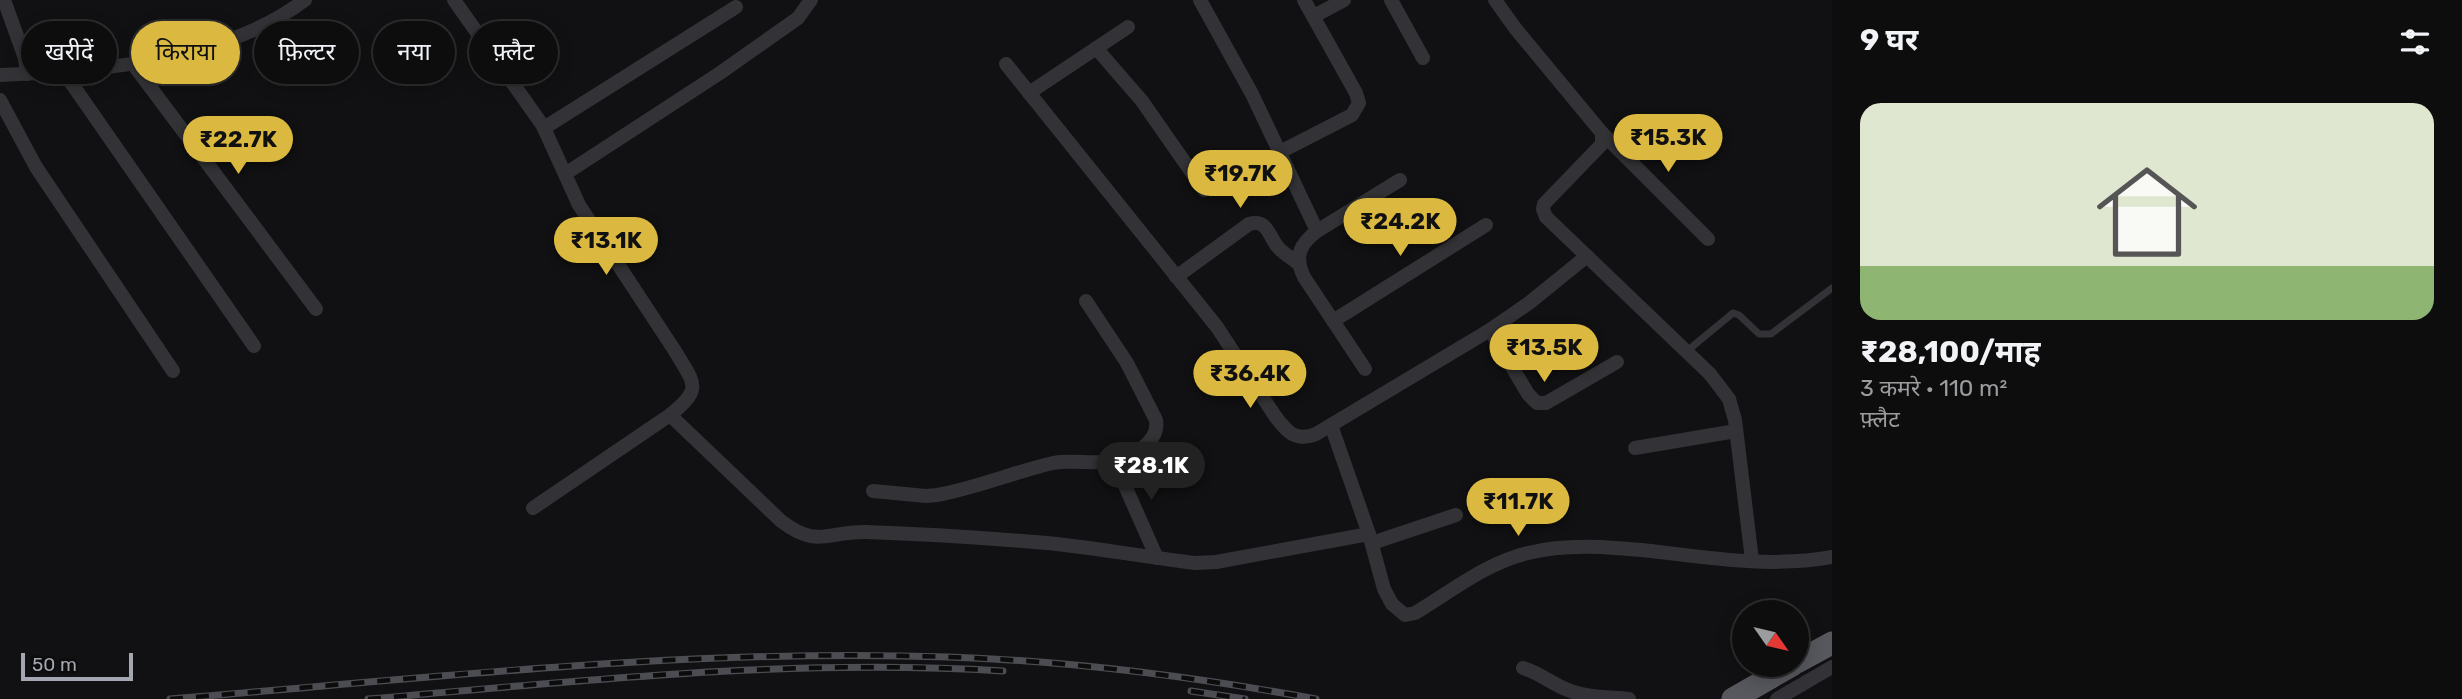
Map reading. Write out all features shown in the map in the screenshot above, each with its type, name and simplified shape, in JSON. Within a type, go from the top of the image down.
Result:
[{"type":"highway","points":[[1810,655],[1832,643]]},
{"type":"highway","points":[[1733,699],[1771,677]]},
{"type":"street","points":[[4,0],[21,47]]},
{"type":"street","points":[[240,34],[293,9],[305,0]]},
{"type":"street","points":[[454,0],[544,128],[579,205],[637,291],[692,382],[693,388],[690,398],[670,415],[533,508]]},
{"type":"street","points":[[565,174],[798,18],[811,0]]},
{"type":"street","points":[[1200,0],[1252,94],[1318,231]]},
{"type":"street","points":[[1280,152],[1352,115],[1358,107],[1356,93],[1304,0]]},
{"type":"street","points":[[1314,16],[1343,0]]},
{"type":"street","points":[[1391,0],[1423,58]]},
{"type":"street","points":[[1494,0],[1602,133],[1708,239]]},
{"type":"street","points":[[544,128],[736,7]]},
{"type":"street","points":[[1029,93],[1128,27]]},
{"type":"street","points":[[1096,48],[1142,101],[1204,190]]},
{"type":"street","points":[[1006,64],[1217,327],[1289,433],[1303,438],[1331,425],[1490,330],[1587,257]]},
{"type":"street","points":[[0,75],[21,74]]},
{"type":"street","points":[[72,84],[254,346]]},
{"type":"street","points":[[148,84],[316,309]]},
{"type":"street","points":[[0,100],[36,167],[173,371]]},
{"type":"street","points":[[1602,133],[1602,145],[1547,200],[1543,209],[1546,217],[1687,351],[1723,390],[1733,410],[1752,560]]},
{"type":"street","points":[[1365,369],[1304,277],[1298,254],[1301,246],[1318,231],[1400,180]]},
{"type":"street","points":[[1176,277],[1258,222],[1265,226],[1277,246],[1299,264]]},
{"type":"street","points":[[1333,321],[1486,225]]},
{"type":"street","points":[[873,491],[937,495],[1053,463],[1114,461],[1145,446],[1155,435],[1157,428],[1146,398],[1127,363],[1086,301]]},
{"type":"street","points":[[1490,330],[1528,394],[1537,403],[1546,403],[1617,362]]},
{"type":"street","points":[[670,415],[781,521],[795,531],[816,538],[862,532],[946,536],[1049,544],[1195,563],[1370,539],[1456,515]]},
{"type":"street","points":[[1331,425],[1387,596],[1397,610],[1408,615],[1499,564],[1544,550],[1615,547],[1796,562],[1832,557]]},
{"type":"street","points":[[1635,448],[1736,431]]},
{"type":"street","points":[[1114,461],[1157,558]]},
{"type":"street","points":[[1777,699],[1832,667]]},
{"type":"street","points":[[1523,668],[1541,674],[1568,690],[1629,699]]},
{"type":"lane","points":[[1687,351],[1733,313],[1739,315],[1759,334],[1771,334],[1832,288]]},
{"type":"railway","points":[[170,699],[559,667],[852,655],[995,659],[1087,666],[1179,677],[1316,699]]},
{"type":"railway","points":[[368,699],[765,669],[844,667],[1003,671]]},
{"type":"railway","points":[[1191,691],[1245,699]]}]
